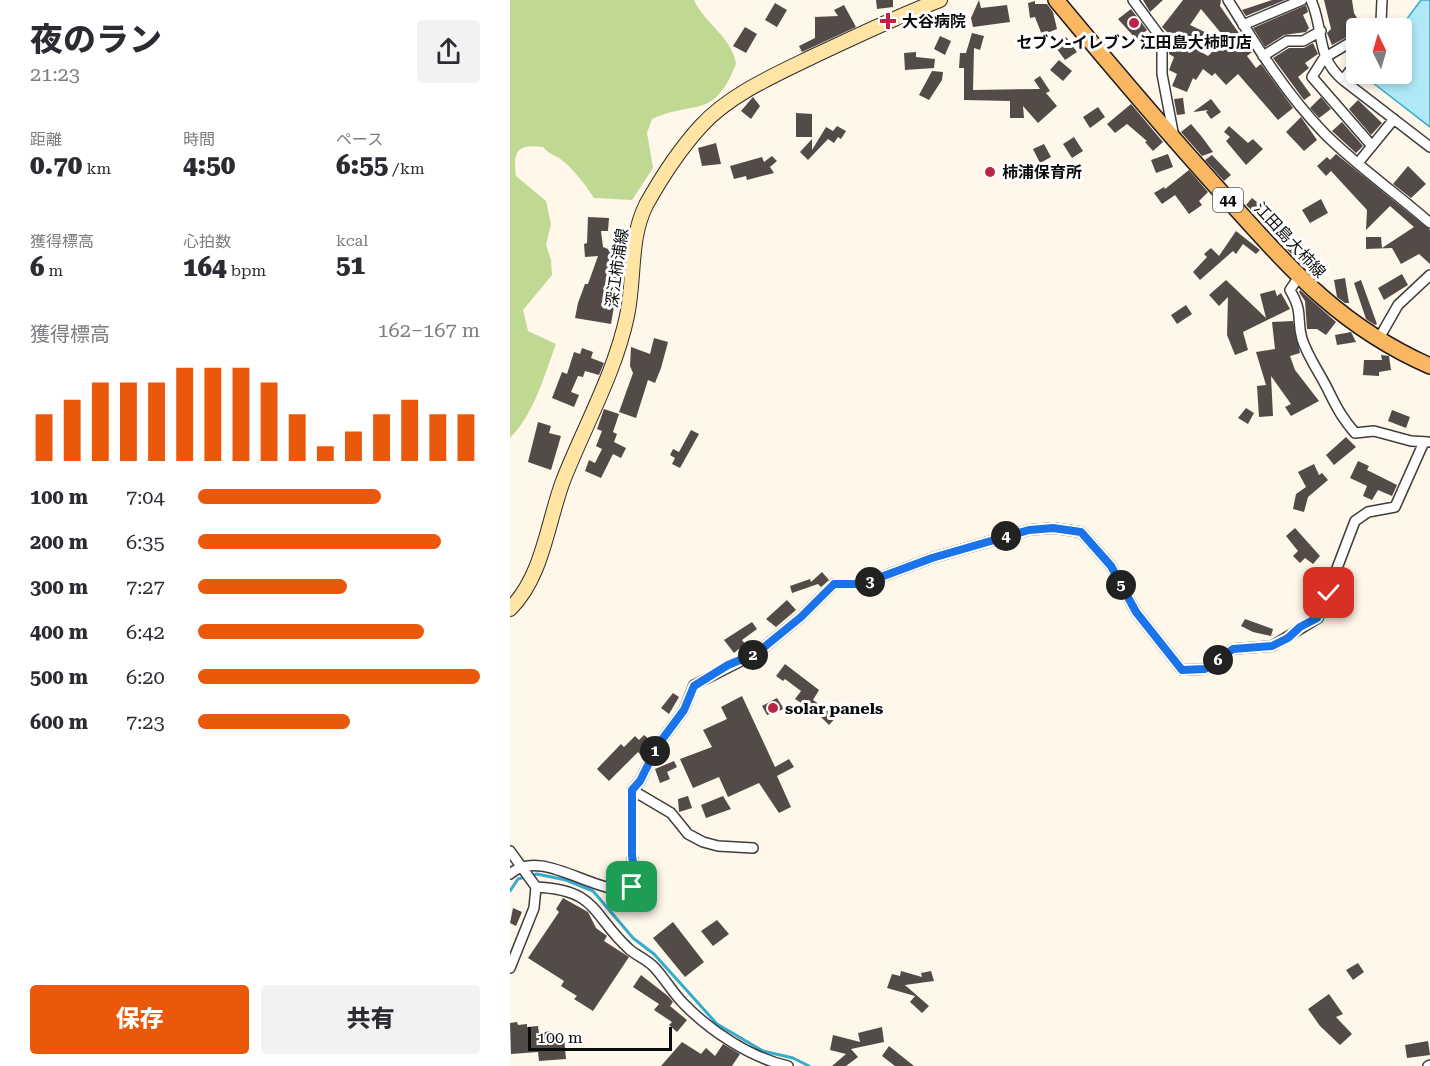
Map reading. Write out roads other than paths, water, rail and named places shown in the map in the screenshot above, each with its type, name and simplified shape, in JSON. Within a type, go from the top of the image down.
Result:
[{"type":"main road","name":"深江柿浦線","points":[[510,609],[532,580],[563,481],[613,360],[627,316],[637,231],[645,206],[667,171],[701,125],[734,99],[864,32],[940,0]]},
{"type":"main road","name":"江田島大柿線","points":[[1056,0],[1175,142],[1298,278],[1334,310],[1378,340],[1430,366]]},
{"type":"street","points":[[1133,0],[1162,39],[1162,74],[1175,142]]},
{"type":"street","points":[[1227,0],[1292,96],[1324,133],[1430,223]]},
{"type":"street","points":[[1243,25],[1302,0]]},
{"type":"street","points":[[1311,0],[1321,31],[1324,58],[1332,71],[1430,147]]},
{"type":"street","points":[[1381,18],[1382,0]]},
{"type":"street","points":[[1263,56],[1287,41],[1302,41],[1321,31]]},
{"type":"street","points":[[1346,45],[1324,58],[1312,76],[1372,146]]},
{"type":"street","points":[[1343,80],[1346,76]]},
{"type":"street","points":[[1358,164],[1394,119]]},
{"type":"street","points":[[1378,340],[1398,305],[1430,275]]},
{"type":"street","points":[[510,874],[519,867],[558,869],[598,885],[623,891],[632,887],[635,877],[632,855],[632,790],[640,781],[658,745],[684,710],[694,686],[728,665],[757,653],[801,617],[834,584],[862,584],[932,558],[1029,530],[1053,528],[1081,532],[1111,566],[1136,612],[1182,670],[1205,669],[1233,649],[1272,646],[1317,618],[1355,520],[1368,512],[1395,507],[1427,442],[1374,431],[1355,433],[1336,410],[1330,393],[1308,358],[1301,335],[1301,314],[1290,290],[1298,278]]},
{"type":"street","points":[[632,790],[671,813],[688,834],[704,842],[718,846],[753,848]]},
{"type":"street","points":[[510,851],[519,867],[536,887],[534,908],[510,968]]},
{"type":"street","points":[[536,887],[558,888],[585,899],[601,914],[630,950],[654,966],[696,1016],[756,1056],[788,1066]]},
{"type":"water","points":[[1421,0],[1430,0],[1430,127],[1374,84],[1412,84],[1412,18],[1408,18]]},
{"type":"waterway","points":[[510,891],[518,879],[537,874],[566,880],[593,891],[633,938],[654,954],[717,1024],[763,1051],[793,1058],[809,1066]]},
{"type":"place","name":"大谷病院","points":[[888,21]]},
{"type":"place","name":"セブン-イレブン 江田島大柿町店","points":[[1134,23]]},
{"type":"place","name":"柿浦保育所","points":[[990,172]]},
{"type":"place","name":"solar panels","points":[[773,708]]}]
